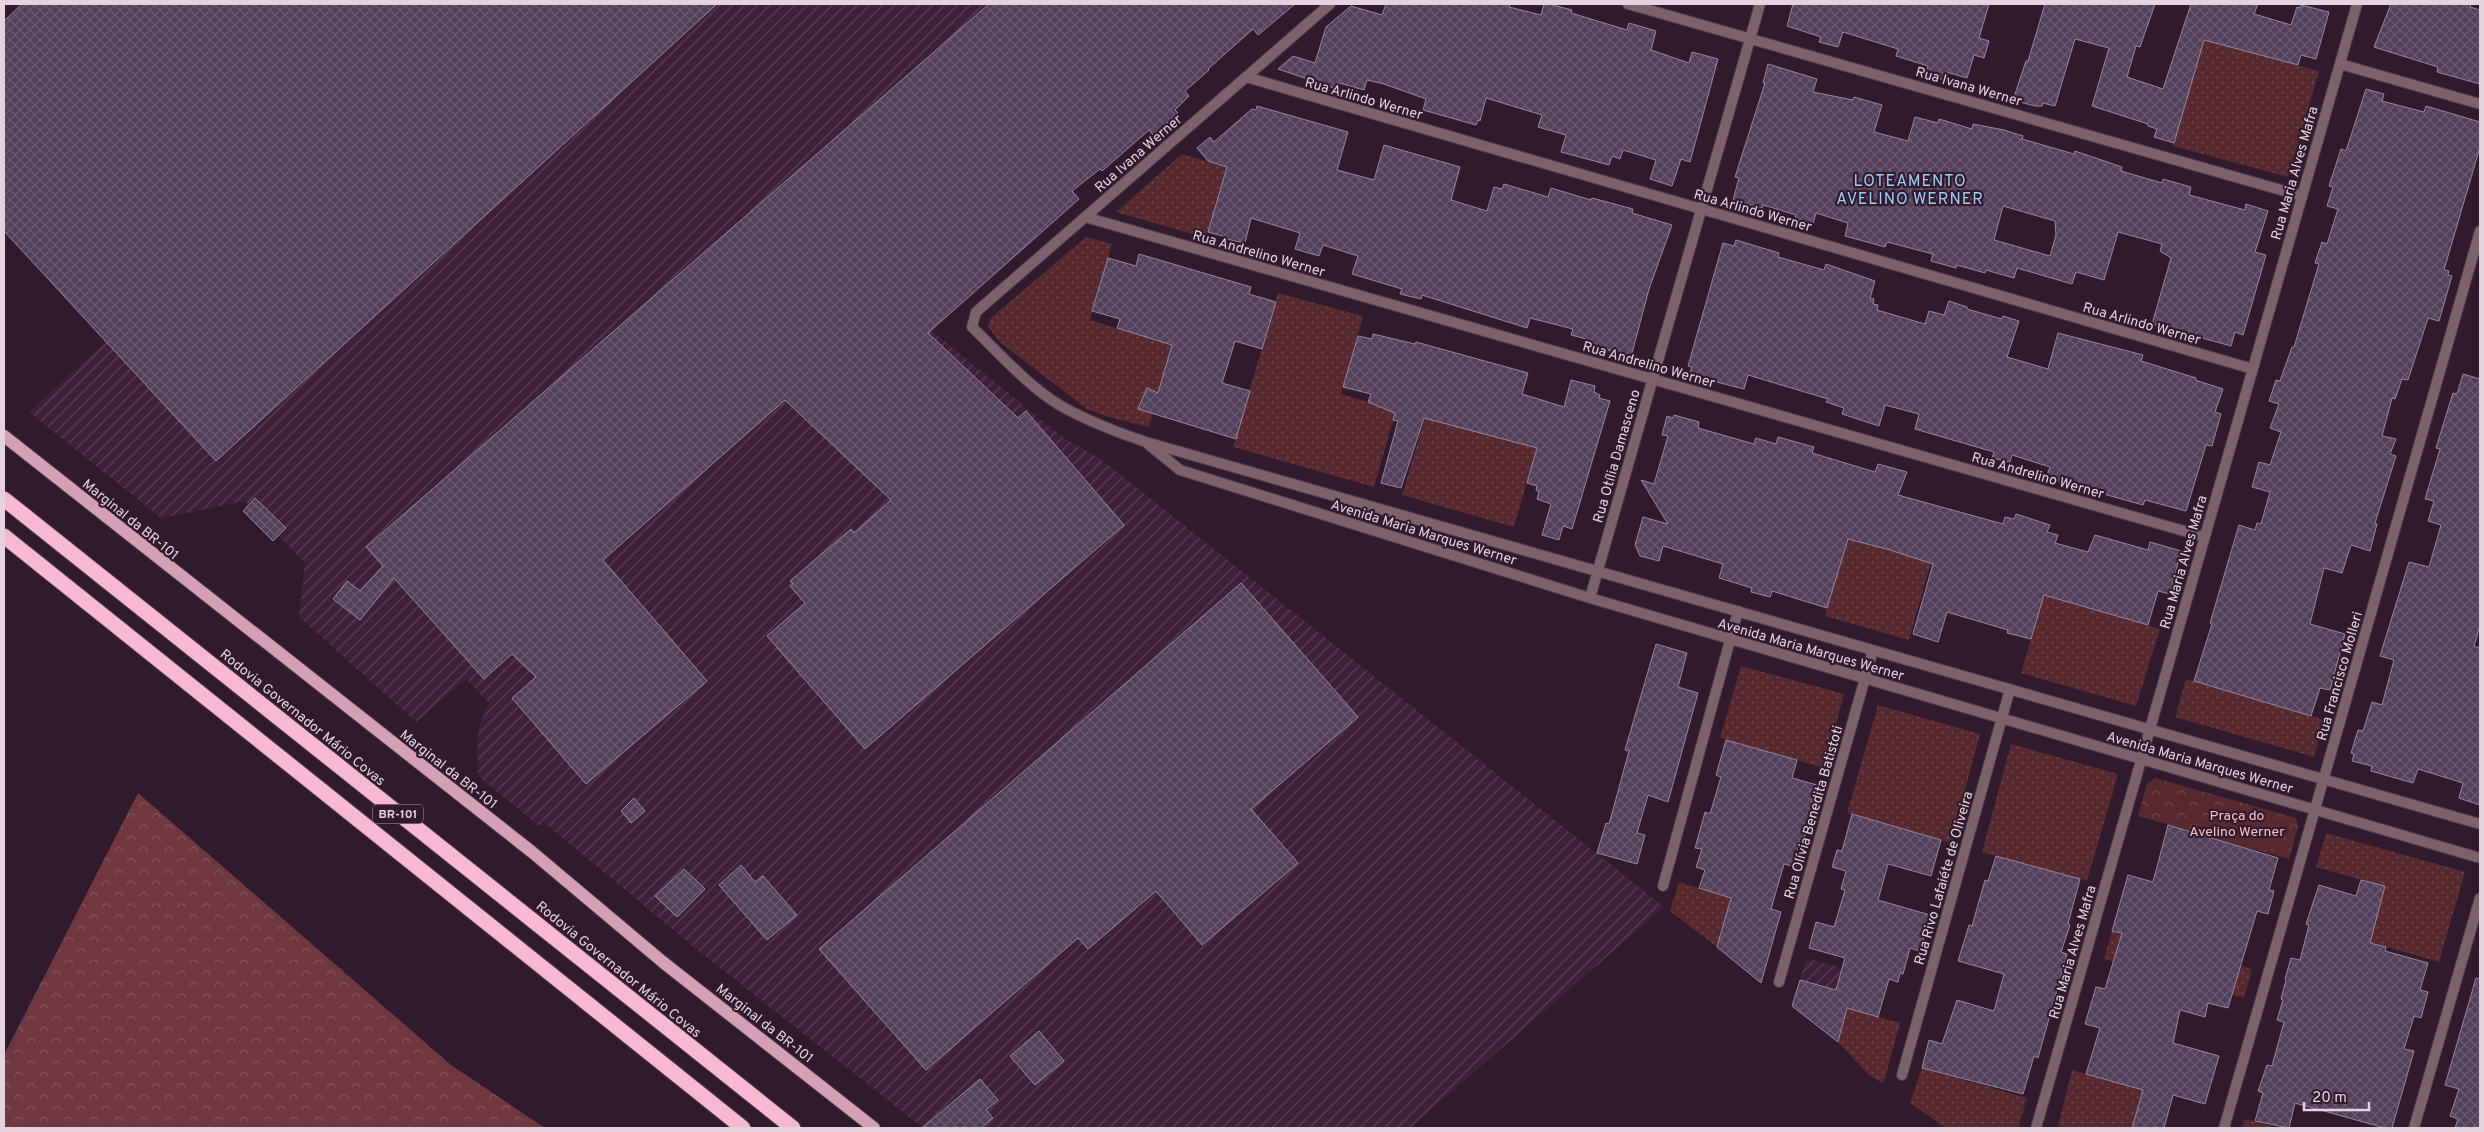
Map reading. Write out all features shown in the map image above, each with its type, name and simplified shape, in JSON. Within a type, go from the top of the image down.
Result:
[{"type":"highway","name":"Rodovia Governador Mário Covas","points":[[4,499],[793,1128]]},
{"type":"highway","name":"BR-101","points":[[4,536],[743,1128]]},
{"type":"main road","name":"Marginal da BR-101","points":[[4,436],[532,852],[664,963],[874,1128]]},
{"type":"street","name":"Rua Ivana Werner","points":[[972,327],[976,312],[1330,4]]},
{"type":"street","name":"Rua Ivana Werner","points":[[1628,4],[2302,196]]},
{"type":"street","name":"Rua Otília Damasceno","points":[[1590,598],[1760,4]]},
{"type":"street","name":"Rua Maria Alves Mafra","points":[[2036,1128],[2357,4]]},
{"type":"street","points":[[2340,64],[2480,104]]},
{"type":"street","name":"Rua Arlindo Werner","points":[[1246,77],[2253,370]]},
{"type":"street","name":"Rua Andrelino Werner","points":[[1085,217],[2205,537]]},
{"type":"street","name":"Rua Francisco Molleri","points":[[2224,1128],[2480,231]]},
{"type":"street","name":"Avenida Maria Marques Werner","points":[[972,327],[1018,372],[1059,405],[1098,425],[1146,442],[2480,824]]},
{"type":"street","name":"Avenida Maria Marques Werner","points":[[1146,442],[1180,470],[1590,598],[2480,858]]},
{"type":"street","points":[[1663,886],[1738,611]]},
{"type":"street","name":"Rua Olívia Benedita Batistoti","points":[[1780,982],[1873,650]]},
{"type":"street","name":"Rua Rivo Lafaiéte de Oliveira","points":[[1902,1075],[2010,689]]},
{"type":"street","points":[[2414,1128],[2480,898]]},
{"type":"shaded area","points":[[473,4],[1240,4],[897,303],[928,333],[932,331],[1061,436],[1102,460],[1664,907],[1410,1128],[923,1128],[700,952],[553,830],[544,823],[539,826],[478,776],[477,740],[479,727],[489,703],[466,679],[416,722],[299,617],[305,563],[245,501],[161,518],[29,412]]},
{"type":"shaded area","points":[[1806,958],[1857,972],[1838,1042],[1792,1006]]},
{"type":"green space","points":[[2204,39],[2319,71],[2288,177],[2173,146]]},
{"type":"green space","points":[[1182,154],[1227,167],[1206,238],[1116,212]]},
{"type":"green space","points":[[1086,237],[1112,244],[1090,320],[1172,345],[1149,427],[1105,416],[1087,409],[1001,343],[988,327],[990,319]]},
{"type":"green space","points":[[1278,293],[1363,316],[1341,394],[1396,410],[1374,487],[1233,447]]},
{"type":"green space","points":[[1425,418],[1537,448],[1514,527],[1402,495]]},
{"type":"green space","points":[[1848,539],[1931,562],[1909,640],[1825,616]]},
{"type":"green space","points":[[2044,595],[2160,629],[2136,706],[2021,673]]},
{"type":"green space","points":[[1741,666],[1844,694],[1824,768],[1720,738]]},
{"type":"green space","points":[[2186,679],[2325,720],[2314,757],[2175,717]]},
{"type":"green space","points":[[1878,705],[1980,734],[1951,843],[1847,813]]},
{"type":"green space","points":[[2011,744],[2118,774],[2087,881],[1982,852]]},
{"type":"green space","name":"Praça do Avelino Werner","points":[[2155,778],[2296,818],[2298,826],[2289,859],[2138,816],[2147,784]]},
{"type":"green space","points":[[138,793],[451,1065],[545,1128],[4,1128],[4,1055]]},
{"type":"green space","points":[[2216,808],[2275,824],[2280,832],[2278,845],[2271,849],[2254,849],[2207,836]]},
{"type":"green space","points":[[2326,833],[2465,872],[2439,962],[2369,942],[2384,886],[2316,867]]},
{"type":"green space","points":[[1679,882],[1731,898],[1717,947],[1670,911]]},
{"type":"green space","points":[[2112,931],[2252,969],[2244,998],[2104,959]]},
{"type":"green space","points":[[1847,1008],[1900,1023],[1882,1083],[1867,1073],[1838,1042]]},
{"type":"green space","points":[[1922,1068],[2027,1098],[2018,1128],[1946,1128],[1910,1103]]},
{"type":"green space","points":[[2072,1070],[2143,1090],[2132,1128],[2066,1128],[2058,1126]]},
{"type":"green space","points":[[2245,1119],[2278,1128],[2242,1128]]},
{"type":"building","points":[[22,4],[717,4],[216,461],[4,231],[4,21]]},
{"type":"building","points":[[989,4],[1295,4],[1258,35],[1253,29],[1208,69],[1185,91],[1189,96],[1175,110],[1178,113],[1153,135],[1149,130],[1102,171],[1100,169],[1072,191],[1079,199],[928,333],[1018,418],[1026,411],[1124,525],[865,749],[767,636],[805,603],[790,586],[793,584],[790,581],[851,529],[854,533],[891,500],[785,400],[603,560],[707,681],[586,784],[512,698],[536,677],[512,654],[484,679],[394,578],[360,620],[333,599],[347,581],[360,591],[383,566],[366,547]]},
{"type":"building","points":[[1386,4],[1510,4],[1509,7],[1541,15],[1544,4],[1549,4],[1572,10],[1571,13],[1627,30],[1629,23],[1656,31],[1651,50],[1689,63],[1692,52],[1718,59],[1690,162],[1681,159],[1672,186],[1650,179],[1656,160],[1623,150],[1620,159],[1612,156],[1609,165],[1561,152],[1566,135],[1538,127],[1542,115],[1486,98],[1480,121],[1478,120],[1476,125],[1423,110],[1426,99],[1384,84],[1367,80],[1364,90],[1339,83],[1337,89],[1278,69],[1293,56],[1315,63],[1326,27],[1351,6],[1382,15]]},
{"type":"building","points":[[1793,4],[1989,4],[1979,38],[1989,41],[1984,58],[1974,55],[1967,78],[1946,72],[1944,80],[1926,75],[1928,66],[1896,56],[1898,49],[1843,32],[1838,47],[1819,42],[1821,37],[1787,26]]},
{"type":"building","points":[[2045,4],[2155,4],[2140,47],[2136,46],[2127,77],[2163,89],[2191,4],[2258,4],[2254,14],[2291,25],[2297,7],[2300,8],[2301,5],[2329,12],[2316,59],[2301,55],[2298,65],[2204,40],[2174,143],[2154,137],[2157,129],[2148,126],[2148,124],[2092,106],[2109,48],[2075,39],[2055,106],[2043,103],[2042,106],[2035,106],[2013,100],[2026,61],[2028,61]]},
{"type":"building","points":[[2391,4],[2471,4],[2470,7],[2480,10],[2480,84],[2437,72],[2438,67],[2374,47]]},
{"type":"building","points":[[1768,64],[1817,79],[1813,92],[1853,100],[1854,97],[1882,105],[1874,132],[1908,141],[1915,117],[1938,123],[1939,119],[1972,129],[1973,124],[2004,130],[2023,136],[2022,139],[2074,154],[2075,151],[2122,167],[2121,171],[2162,183],[2163,179],[2191,187],[2189,195],[2245,210],[2246,204],[2268,211],[2255,252],[2266,255],[2243,335],[2235,332],[2231,346],[2152,324],[2171,258],[2160,251],[2162,244],[2118,232],[2104,280],[2076,272],[2072,284],[2017,268],[2014,278],[1986,270],[1985,273],[1957,265],[1956,268],[1931,261],[1933,254],[1887,242],[1885,247],[1845,236],[1848,223],[1816,213],[1812,227],[1794,221],[1796,215],[1763,205],[1762,208],[1733,200],[1739,178],[1735,177],[1765,83],[1763,83]],"holes":[[[2003,206],[2055,221],[2056,235],[2050,256],[1994,240]]]},
{"type":"building","points":[[2366,89],[2384,94],[2382,101],[2424,112],[2426,106],[2480,122],[2480,147],[2444,270],[2449,271],[2448,275],[2452,276],[2439,321],[2428,318],[2408,380],[2402,379],[2395,399],[2392,398],[2382,436],[2396,439],[2390,454],[2396,456],[2375,523],[2377,524],[2370,551],[2351,545],[2342,573],[2324,568],[2310,624],[2345,634],[2330,690],[2320,688],[2311,716],[2194,681],[2239,525],[2255,530],[2257,523],[2261,524],[2270,492],[2252,487],[2259,462],[2270,465],[2281,432],[2270,428],[2279,404],[2269,401],[2276,380],[2280,381],[2292,347],[2294,347],[2319,264],[2315,263],[2322,242],[2327,244],[2338,209],[2327,206],[2333,187],[2329,186],[2341,149],[2346,151]]},
{"type":"building","points":[[1257,106],[1348,132],[1337,170],[1374,180],[1384,145],[1460,167],[1451,200],[1487,211],[1494,187],[1502,189],[1504,184],[1548,197],[1551,188],[1591,200],[1592,198],[1633,209],[1632,213],[1672,225],[1649,289],[1631,357],[1584,343],[1586,339],[1571,335],[1573,329],[1530,318],[1527,328],[1422,295],[1421,299],[1400,294],[1402,289],[1352,274],[1358,256],[1323,245],[1319,256],[1295,249],[1300,233],[1251,218],[1245,243],[1225,239],[1226,237],[1208,232],[1227,167],[1208,161],[1197,148],[1210,137],[1214,142],[1252,109],[1256,110]]},
{"type":"building","points":[[1736,240],[1779,253],[1778,257],[1824,270],[1826,264],[1875,281],[1870,298],[1874,299],[1873,304],[1878,305],[1877,310],[1925,324],[1929,311],[1944,315],[1949,301],[1967,307],[1967,309],[2002,319],[2003,316],[2019,321],[2007,357],[2048,369],[2058,333],[2143,355],[2141,361],[2196,378],[2195,380],[2223,389],[2215,412],[2221,414],[2212,446],[2206,445],[2186,511],[2145,500],[2143,505],[2046,478],[2050,467],[2012,455],[2010,462],[1992,458],[1994,452],[1915,429],[1919,414],[1885,405],[1879,426],[1842,414],[1844,408],[1826,402],[1828,399],[1748,375],[1744,389],[1689,375],[1692,367],[1688,366],[1723,243],[1734,246]]},
{"type":"building","points":[[1139,254],[1251,287],[1249,294],[1276,302],[1262,349],[1235,341],[1222,383],[1250,391],[1236,439],[1138,409],[1147,388],[1158,393],[1172,345],[1117,328],[1120,319],[1092,311],[1108,258],[1136,266]]},
{"type":"building","points":[[1373,334],[1415,344],[1416,342],[1528,373],[1522,394],[1564,407],[1571,380],[1595,386],[1594,392],[1600,395],[1599,398],[1610,401],[1572,529],[1563,526],[1559,540],[1542,535],[1551,504],[1537,499],[1539,492],[1536,490],[1537,486],[1527,483],[1537,448],[1424,418],[1401,488],[1381,483],[1398,421],[1393,420],[1395,413],[1368,402],[1371,394],[1343,387],[1358,336],[1372,339]]},
{"type":"building","points":[[2463,374],[2480,379],[2480,625],[2474,646],[2480,648],[2480,805],[2459,798],[2463,783],[2418,769],[2413,783],[2371,771],[2372,766],[2352,761],[2354,754],[2351,753],[2358,730],[2363,731],[2372,702],[2382,705],[2394,660],[2380,656],[2409,562],[2429,567],[2441,525],[2428,521],[2434,501],[2425,499],[2440,449],[2436,448],[2453,393],[2457,394]]},
{"type":"building","points":[[1674,415],[1699,422],[1698,428],[1754,444],[1756,438],[1776,444],[1778,437],[1814,447],[1812,453],[1875,472],[1878,464],[1907,472],[1898,495],[2003,524],[2005,517],[2014,519],[2016,514],[2050,525],[2047,532],[2058,535],[2055,543],[2088,552],[2095,535],[2148,550],[2150,542],[2181,551],[2170,594],[2158,591],[2148,625],[2044,595],[2031,639],[2007,633],[2008,630],[1947,612],[1938,642],[1913,634],[1933,564],[1890,550],[1848,539],[1827,608],[1772,591],[1770,597],[1751,592],[1752,588],[1719,578],[1723,564],[1663,546],[1659,561],[1640,556],[1635,545],[1643,517],[1668,524],[1641,480],[1654,484],[1668,436],[1662,435],[1667,416],[1673,418]]},
{"type":"building","points":[[255,498],[286,528],[273,541],[243,511]]},
{"type":"building","points":[[1241,583],[1358,717],[1251,809],[1298,863],[1202,945],[1156,891],[1088,949],[1078,938],[926,1070],[819,949]]},
{"type":"building","points":[[1656,644],[1687,653],[1678,687],[1698,693],[1668,802],[1648,795],[1637,833],[1645,835],[1637,864],[1597,853],[1606,823],[1609,824],[1629,751],[1625,750]]},
{"type":"building","points":[[1726,740],[1797,760],[1792,778],[1817,785],[1812,803],[1814,804],[1796,867],[1784,864],[1771,909],[1781,912],[1761,983],[1717,947],[1731,898],[1699,888],[1705,870],[1696,867],[1702,849],[1695,848],[1705,812],[1710,814],[1721,777],[1716,775]]},
{"type":"building","points":[[634,798],[645,811],[631,823],[621,811]]},
{"type":"building","points":[[1852,814],[1941,840],[1931,876],[1888,864],[1878,900],[1930,915],[1920,951],[1910,948],[1903,974],[1900,973],[1898,982],[1889,979],[1878,1017],[1847,1008],[1838,1042],[1792,1006],[1800,980],[1836,990],[1845,958],[1809,948],[1816,922],[1834,927],[1845,890],[1841,889],[1846,871],[1832,867],[1837,850],[1842,851]]},
{"type":"building","points":[[2168,825],[2278,858],[2269,890],[2274,891],[2268,914],[2257,911],[2228,1008],[2208,1003],[2205,1017],[2180,1010],[2173,1043],[2219,1056],[2205,1104],[2173,1095],[2164,1128],[2132,1128],[2143,1090],[2086,1074],[2100,1028],[2085,1024],[2096,987],[2105,989],[2122,933],[2112,931],[2128,875],[2153,882]]},
{"type":"building","points":[[1996,856],[2080,879],[2068,924],[2070,925],[2061,952],[2067,954],[2038,1058],[2034,1056],[2023,1094],[1922,1068],[1929,1040],[1942,1044],[1957,1000],[1994,1011],[2004,974],[1958,961],[1969,925],[1972,926],[1985,880],[1988,881]]},
{"type":"building","points":[[741,865],[755,882],[763,876],[797,915],[767,940],[719,885]]},
{"type":"building","points":[[684,869],[705,889],[677,917],[655,896]]},
{"type":"building","points":[[2361,880],[2385,886],[2370,943],[2386,947],[2385,951],[2428,963],[2420,990],[2428,992],[2421,1018],[2414,1016],[2404,1049],[2414,1051],[2392,1128],[2385,1128],[2295,1103],[2289,1128],[2255,1121],[2263,1093],[2258,1091],[2267,1065],[2272,1066],[2284,1022],[2277,1020],[2283,1000],[2281,999],[2285,979],[2291,958],[2300,960],[2309,925],[2306,924],[2319,885],[2356,896]]},
{"type":"building","points":[[2476,978],[2480,979],[2480,1128],[2455,1128],[2458,1119],[2450,1116],[2459,1089],[2445,1085]]},
{"type":"building","points":[[1039,1031],[1064,1061],[1035,1085],[1010,1056]]},
{"type":"building","points":[[980,1079],[998,1100],[986,1110],[993,1118],[981,1128],[922,1128]]},
{"type":"district","name":"LOTEAMENTO AVELINO WERNER","points":[[1910,189]]}]
